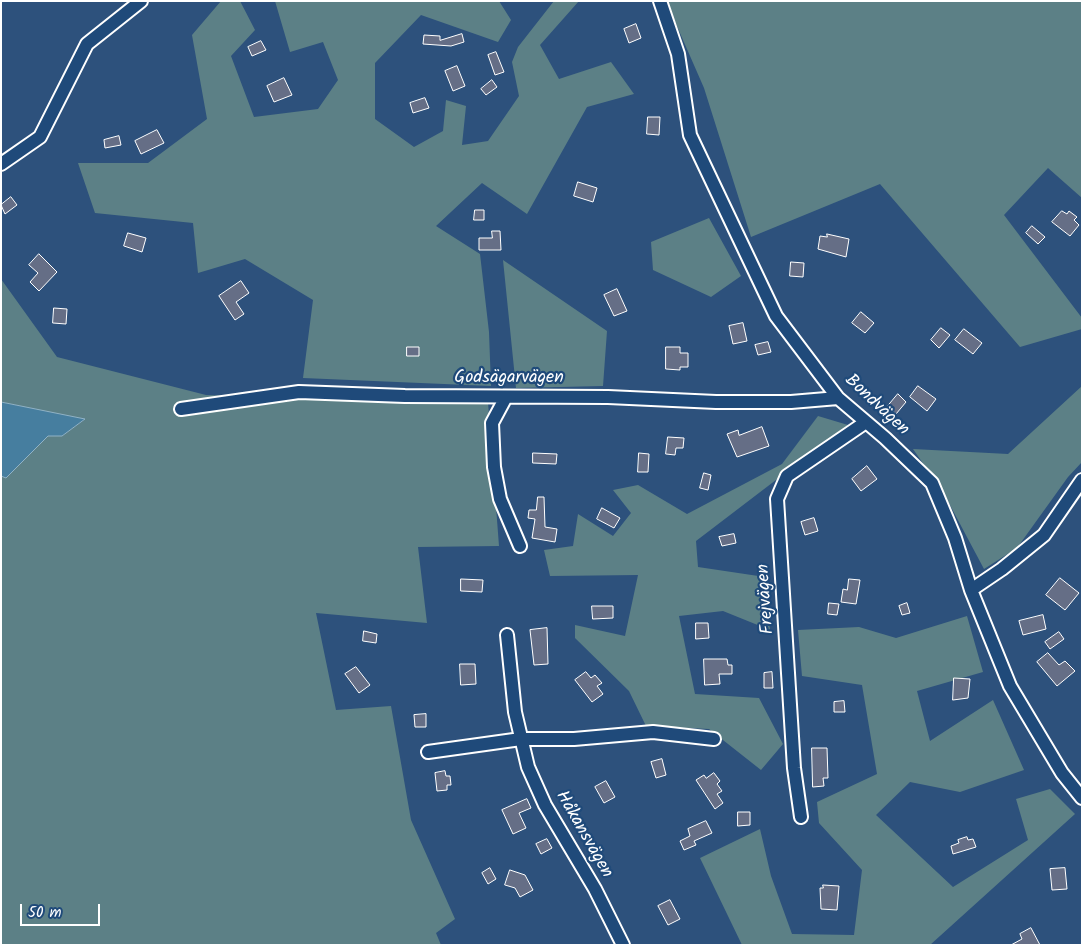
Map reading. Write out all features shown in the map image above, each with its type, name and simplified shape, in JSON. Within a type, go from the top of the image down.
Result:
[{"type":"street","points":[[1,164],[40,137],[87,44],[141,1]]},
{"type":"street","name":"Bondvägen","points":[[660,1],[678,54],[690,135],[776,316],[838,398],[932,483],[955,538],[971,590],[1010,686],[1062,774],[1082,798]]},
{"type":"street","name":"Godsägarvägen","points":[[181,409],[299,392],[608,397],[716,402],[838,398]]},
{"type":"street","points":[[506,396],[492,423],[494,467],[500,499],[520,546]]},
{"type":"street","name":"Frejvägen","points":[[801,817],[794,768],[777,499],[787,476],[866,422]]},
{"type":"street","points":[[971,590],[1002,569],[1044,535],[1082,480]]},
{"type":"street","name":"Håkansvägen","points":[[506,635],[515,712],[528,767],[545,806],[595,889],[623,945]]},
{"type":"street","points":[[428,752],[521,739],[574,739],[653,732],[714,739]]},
{"type":"green space","points":[[221,1],[240,1],[255,30],[231,56],[254,117],[318,109],[338,80],[323,42],[290,52],[275,1],[499,1],[511,20],[498,42],[421,15],[375,63],[375,119],[414,147],[443,131],[446,100],[466,106],[462,145],[488,141],[519,96],[512,62],[518,47],[554,1],[579,1],[540,45],[559,79],[611,62],[634,94],[587,107],[527,214],[482,183],[436,226],[480,254],[489,332],[491,386],[303,378],[313,300],[245,259],[198,273],[193,223],[95,213],[78,163],[148,163],[207,119],[192,35]]},
{"type":"green space","points":[[666,1],[1082,1],[1082,198],[1048,168],[1004,215],[1082,318],[1082,329],[1020,347],[880,184],[751,237],[704,88]]},
{"type":"green space","points":[[709,218],[741,276],[711,297],[653,270],[651,242]]},
{"type":"green space","points":[[503,260],[607,331],[603,386],[516,388]]},
{"type":"green space","points":[[1,279],[57,357],[206,395],[488,402],[499,546],[418,547],[427,623],[316,613],[336,710],[391,706],[411,820],[455,919],[436,933],[441,945],[1,945],[1,476],[7,477],[48,436],[62,436],[84,420],[1,402]]},
{"type":"green space","points":[[1082,386],[1082,462],[1068,477],[1017,548],[984,569],[943,492],[913,449],[1008,454]]},
{"type":"green space","points":[[818,416],[848,425],[696,541],[698,567],[765,577],[770,630],[723,611],[679,616],[695,694],[759,698],[783,744],[761,770],[709,729],[646,726],[629,691],[575,638],[575,625],[625,636],[638,575],[550,576],[544,550],[573,546],[578,514],[613,536],[631,513],[613,490],[638,485],[687,514],[782,464]]},
{"type":"green space","points":[[967,616],[983,672],[917,691],[930,741],[993,700],[1024,770],[960,792],[910,782],[876,815],[953,887],[1028,840],[1016,799],[1050,789],[1075,814],[930,945],[742,945],[700,858],[760,829],[771,876],[792,934],[854,935],[862,870],[819,823],[817,802],[877,774],[862,685],[802,676],[798,630],[859,627],[896,638]]},
{"type":"water","points":[[1,402],[85,419],[62,436],[48,436],[6,478],[1,476]]},
{"type":"building","points":[[636,24],[641,38],[629,43],[624,29]]},
{"type":"building","points":[[462,34],[464,42],[451,46],[423,44],[424,35],[440,36],[440,40]]},
{"type":"building","points":[[261,41],[266,50],[252,56],[248,47]]},
{"type":"building","points":[[496,52],[504,72],[495,75],[488,55]]},
{"type":"building","points":[[457,66],[465,86],[453,91],[445,71]]},
{"type":"building","points":[[284,78],[292,95],[274,102],[267,86]]},
{"type":"building","points":[[492,80],[497,87],[486,95],[481,89]]},
{"type":"building","points":[[425,98],[429,108],[413,113],[410,103]]},
{"type":"building","points":[[648,117],[660,117],[659,135],[647,134]]},
{"type":"building","points":[[157,130],[164,143],[141,154],[135,141]]},
{"type":"building","points":[[119,136],[121,145],[105,148],[104,140]]},
{"type":"building","points":[[578,182],[597,188],[593,202],[574,196]]},
{"type":"building","points":[[11,197],[17,205],[5,214],[1,205]]},
{"type":"building","points":[[475,210],[484,210],[484,220],[474,220]]},
{"type":"building","points":[[1062,211],[1067,214],[1069,211],[1077,217],[1074,220],[1079,225],[1070,236],[1052,222]]},
{"type":"building","points":[[1032,226],[1045,237],[1038,244],[1026,233]]},
{"type":"building","points":[[492,231],[500,231],[501,250],[479,250],[479,238],[492,238]]},
{"type":"building","points":[[128,233],[146,238],[142,252],[124,246]]},
{"type":"building","points":[[827,234],[849,239],[846,257],[818,249],[820,236],[827,237]]},
{"type":"building","points":[[39,254],[57,272],[39,291],[30,282],[38,273],[29,265]]},
{"type":"building","points":[[791,262],[804,263],[803,277],[790,276]]},
{"type":"building","points":[[241,281],[249,293],[236,302],[244,314],[235,320],[219,296]]},
{"type":"building","points":[[617,289],[627,311],[614,316],[604,295]]},
{"type":"building","points":[[54,308],[67,309],[66,324],[53,323]]},
{"type":"building","points":[[861,312],[874,323],[865,333],[852,323]]},
{"type":"building","points":[[743,323],[747,341],[733,344],[729,326]]},
{"type":"building","points":[[941,328],[950,335],[939,348],[931,340]]},
{"type":"building","points":[[964,329],[982,343],[973,354],[955,340]]},
{"type":"building","points":[[768,342],[771,352],[758,355],[755,345]]},
{"type":"building","points":[[407,347],[419,347],[419,356],[407,356]]},
{"type":"building","points":[[666,347],[680,347],[680,353],[688,353],[688,367],[680,367],[680,370],[666,369]]},
{"type":"building","points":[[918,386],[936,399],[927,411],[910,397]]},
{"type":"building","points":[[898,394],[906,402],[896,414],[888,406]]},
{"type":"building","points":[[762,427],[769,446],[737,457],[727,434],[738,430],[739,435]]},
{"type":"building","points":[[668,437],[684,438],[683,448],[676,448],[675,455],[666,454]]},
{"type":"building","points":[[533,453],[557,454],[556,464],[533,463]]},
{"type":"building","points":[[639,453],[649,454],[648,472],[638,472]]},
{"type":"building","points":[[867,466],[877,479],[861,491],[852,479]]},
{"type":"building","points":[[704,473],[711,475],[708,490],[700,488]]},
{"type":"building","points":[[538,497],[544,497],[545,527],[557,529],[555,542],[532,538],[535,519],[528,518],[529,510],[536,510]]},
{"type":"building","points":[[602,508],[620,518],[614,528],[597,519]]},
{"type":"building","points":[[814,518],[818,531],[805,535],[801,522]]},
{"type":"building","points":[[734,534],[736,543],[722,546],[719,537]]},
{"type":"building","points":[[1060,578],[1079,593],[1065,610],[1046,595]]},
{"type":"building","points":[[461,579],[483,580],[482,592],[461,591]]},
{"type":"building","points":[[849,579],[860,580],[856,604],[841,602],[843,589],[847,590]]},
{"type":"building","points":[[829,603],[839,604],[837,615],[828,614]]},
{"type":"building","points":[[907,603],[910,613],[902,615],[899,606]]},
{"type":"building","points":[[592,606],[613,606],[613,618],[593,619]]},
{"type":"building","points":[[1043,615],[1046,629],[1023,635],[1019,621]]},
{"type":"building","points":[[696,623],[708,623],[709,638],[696,639]]},
{"type":"building","points":[[547,628],[548,664],[534,665],[530,630]]},
{"type":"building","points":[[364,631],[377,634],[376,643],[363,641]]},
{"type":"building","points":[[1059,632],[1064,639],[1050,649],[1045,642]]},
{"type":"building","points":[[1048,653],[1059,665],[1065,661],[1075,671],[1057,686],[1037,662]]},
{"type":"building","points":[[704,659],[727,659],[728,665],[732,665],[732,674],[719,674],[720,684],[705,685]]},
{"type":"building","points":[[460,664],[475,664],[476,684],[461,685]]},
{"type":"building","points":[[356,667],[370,685],[359,693],[345,674]]},
{"type":"building","points":[[586,672],[591,678],[595,675],[602,683],[597,686],[603,694],[592,702],[575,680]]},
{"type":"building","points":[[772,672],[773,688],[764,688],[764,673]]},
{"type":"building","points":[[954,678],[970,679],[968,698],[953,700]]},
{"type":"building","points":[[844,701],[845,712],[834,712],[834,702]]},
{"type":"building","points":[[426,714],[426,727],[415,727],[414,715]]},
{"type":"building","points":[[812,748],[827,748],[828,778],[823,778],[824,786],[813,787]]},
{"type":"building","points":[[662,759],[666,775],[656,778],[651,762]]},
{"type":"building","points":[[445,771],[446,776],[450,776],[451,785],[447,785],[447,790],[437,791],[435,773]]},
{"type":"building","points":[[714,773],[720,781],[717,784],[722,791],[717,794],[723,803],[715,809],[696,780],[704,775],[706,778]]},
{"type":"building","points":[[606,781],[615,797],[604,803],[595,787]]},
{"type":"building","points":[[527,799],[531,808],[519,813],[526,828],[513,834],[502,810]]},
{"type":"building","points":[[738,812],[750,812],[750,825],[738,826]]},
{"type":"building","points":[[706,821],[712,833],[694,841],[696,845],[684,850],[680,841],[690,836],[688,829]]},
{"type":"building","points":[[967,837],[968,840],[973,839],[976,847],[953,854],[951,846],[959,843],[958,840]]},
{"type":"building","points":[[547,839],[552,848],[541,854],[536,844]]},
{"type":"building","points":[[490,868],[496,879],[488,884],[482,873]]},
{"type":"building","points":[[1065,868],[1067,889],[1052,890],[1050,869]]},
{"type":"building","points":[[510,870],[525,875],[533,890],[520,897],[515,888],[505,885]]},
{"type":"building","points":[[823,885],[839,886],[837,910],[821,909],[820,888],[823,888]]},
{"type":"building","points":[[670,900],[680,919],[668,925],[658,906]]},
{"type":"building","points":[[1031,928],[1040,945],[1011,945],[1022,939],[1020,934]]}]
